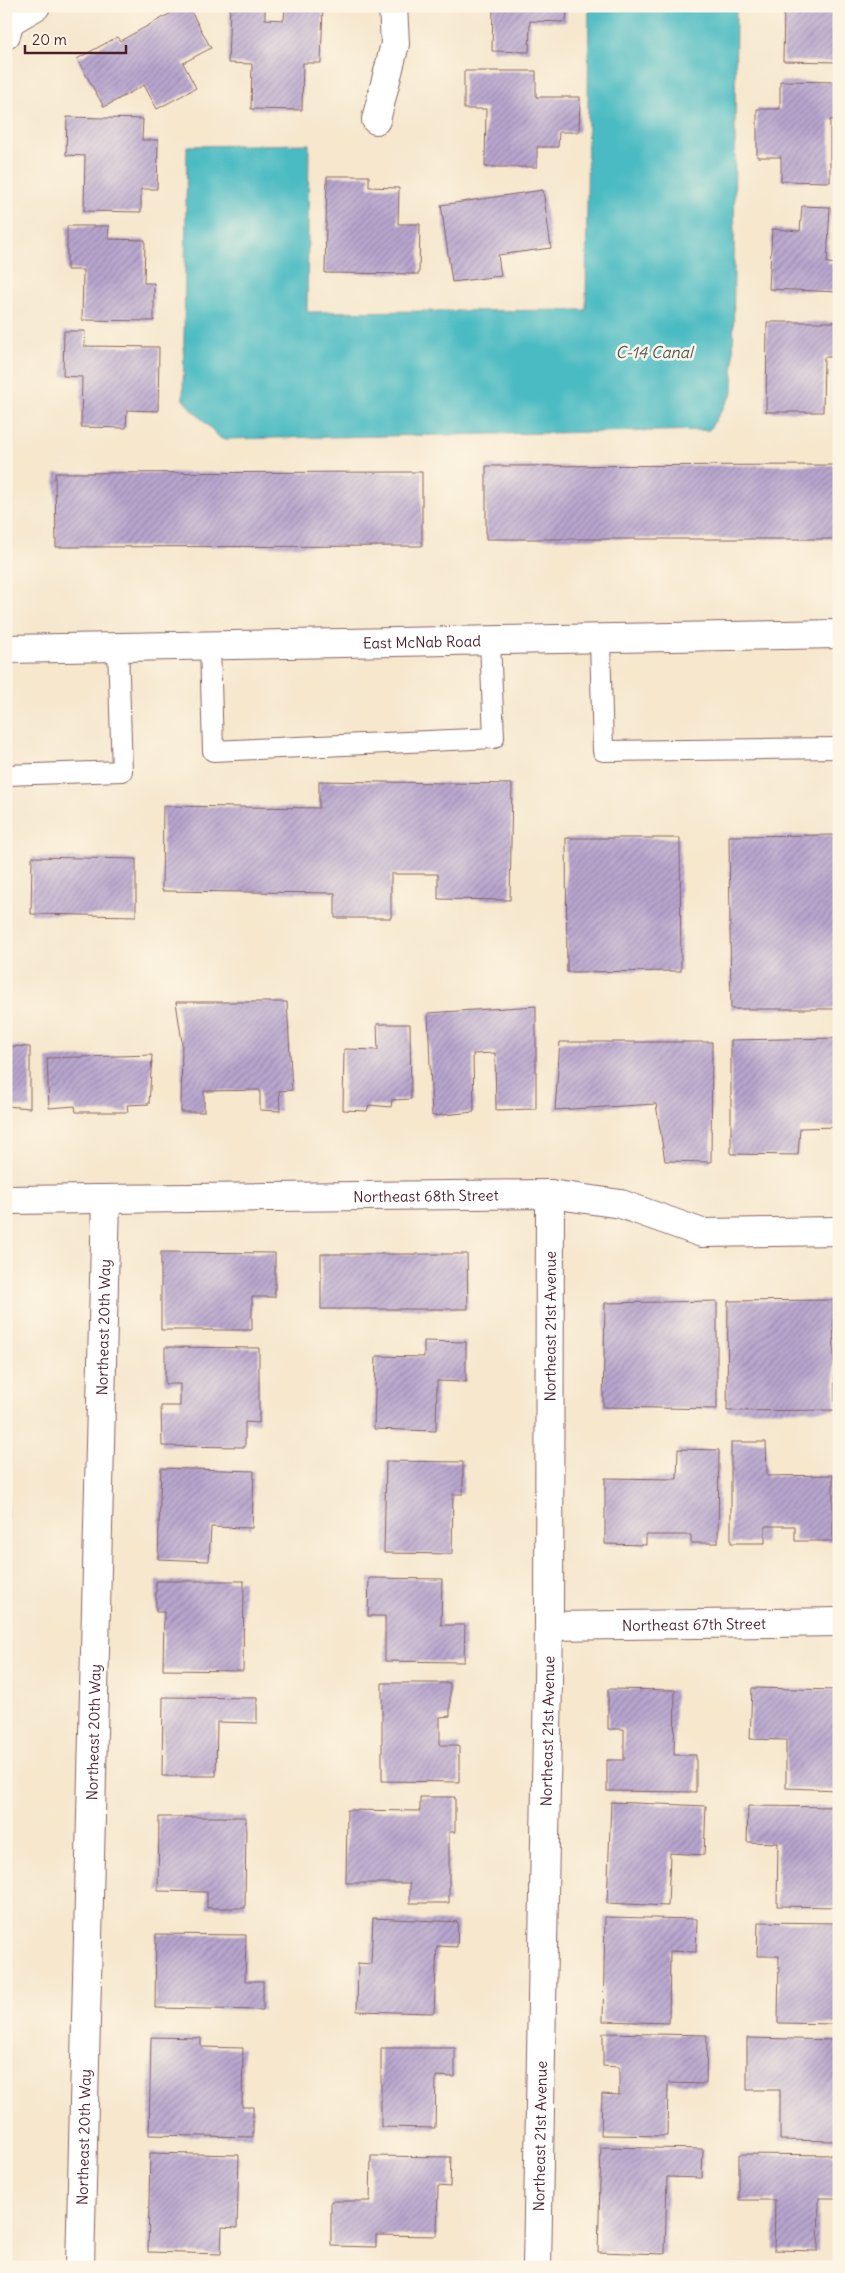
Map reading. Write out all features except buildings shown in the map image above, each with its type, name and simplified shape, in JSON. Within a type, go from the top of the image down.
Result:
[{"type":"street","points":[[8,28],[36,6]]},
{"type":"street","points":[[376,120],[395,44],[393,6]]},
{"type":"street","name":"East McNab Road","points":[[6,649],[600,640],[839,634]]},
{"type":"street","name":"Northeast 68th Street","points":[[6,1200],[550,1194],[621,1204],[702,1233],[839,1231]]},
{"type":"street","name":"Northeast 21st Avenue","points":[[537,2267],[548,1626],[550,1194]]},
{"type":"street","name":"Northeast 20th Way","points":[[80,2267],[106,1199]]},
{"type":"street","name":"Northeast 67th Street","points":[[548,1626],[839,1622]]},
{"type":"lane","points":[[600,640],[603,751],[839,748]]},
{"type":"lane","points":[[210,646],[213,751],[494,738],[490,641]]},
{"type":"lane","points":[[6,774],[122,771],[118,647]]},
{"type":"water","name":"C-14 Canal","points":[[589,6],[736,6],[733,393],[709,430],[221,439],[183,400],[187,146],[309,144],[307,312],[586,310]]}]
